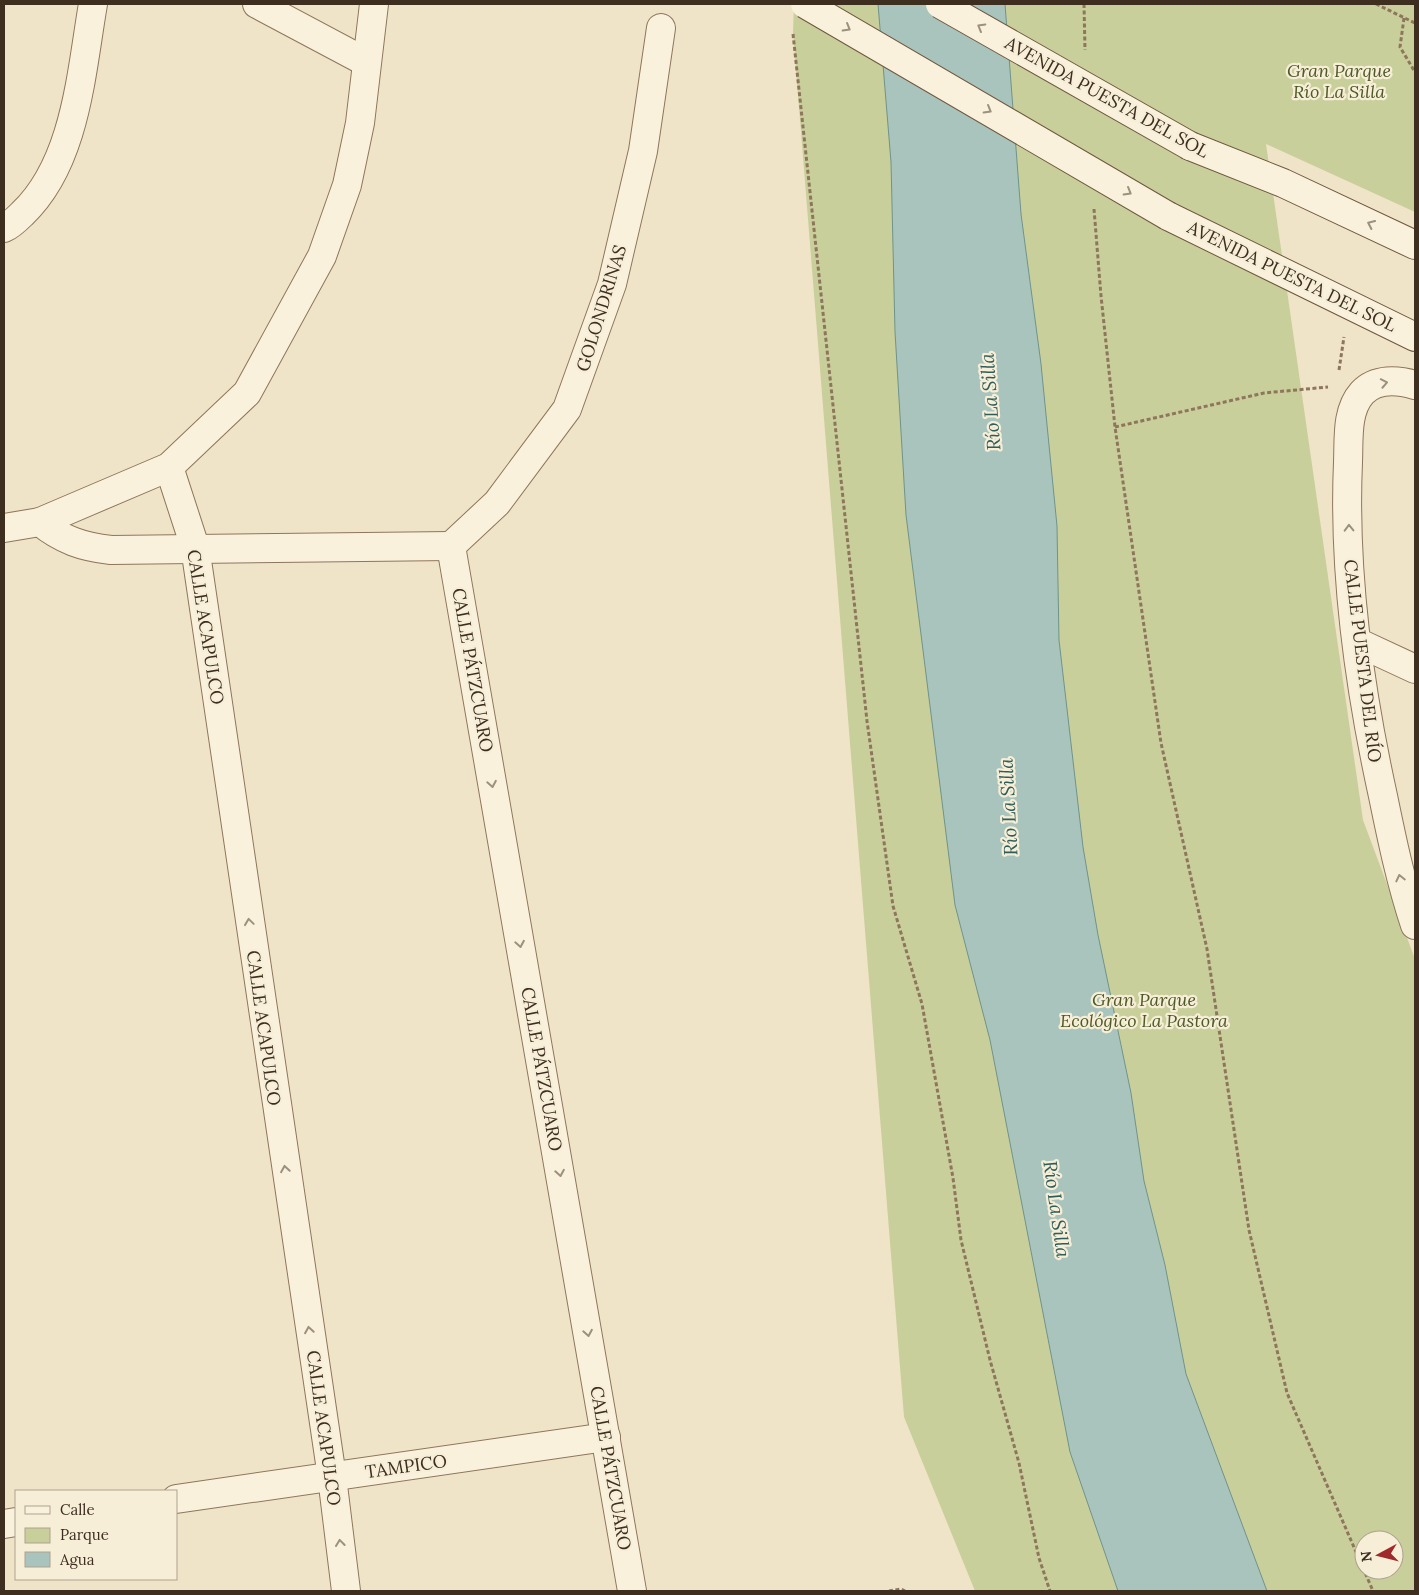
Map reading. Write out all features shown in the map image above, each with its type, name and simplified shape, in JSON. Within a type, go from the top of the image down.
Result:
[{"type":"street","points":[[4,228],[33,204],[51,178],[75,112],[93,4]]},
{"type":"street","points":[[257,4],[366,62]]},
{"type":"street","points":[[4,528],[40,522],[169,467],[247,393],[322,256],[347,185],[360,123],[374,4]]},
{"type":"street","name":"AVENIDA PUESTA DEL SOL","points":[[805,4],[1168,216],[1415,337]]},
{"type":"street","name":"AVENIDA PUESTA DEL SOL","points":[[940,4],[1190,146],[1283,183],[1415,245]]},
{"type":"street","name":"GOLONDRINAS","points":[[451,546],[497,503],[568,410],[612,284],[643,151],[661,28]]},
{"type":"street","name":"CALLE PUESTA DEL RÍO","points":[[1415,385],[1399,380],[1378,383],[1363,392],[1353,407],[1350,421],[1348,478],[1349,575],[1357,642],[1375,761],[1402,884],[1415,925]]},
{"type":"street","name":"CALLE ACAPULCO","points":[[169,467],[194,548],[332,1477],[346,1591]]},
{"type":"street","points":[[40,522],[67,540],[92,548],[111,550],[451,546]]},
{"type":"street","name":"CALLE PÁTZCUARO","points":[[451,546],[632,1591]]},
{"type":"street","points":[[1357,642],[1415,669]]},
{"type":"street","name":"TAMPICO","points":[[178,1499],[606,1437]]},
{"type":"path","points":[[1084,4],[1086,57]]},
{"type":"path","points":[[1376,4],[1415,24]]},
{"type":"path","points":[[1404,18],[1400,47],[1415,72]]},
{"type":"path","points":[[793,32],[867,721],[892,906],[922,1004],[953,1178],[963,1250],[990,1360],[1019,1463],[1040,1558],[1050,1591]]},
{"type":"path","points":[[1094,202],[1101,296],[1115,427],[1161,743],[1207,949],[1248,1230],[1287,1393],[1373,1591]]},
{"type":"path","points":[[1336,376],[1349,305]]},
{"type":"path","points":[[1115,427],[1264,393],[1331,386],[1334,383]]},
{"type":"path","points":[[889,1591],[901,1589],[906,1591]]},
{"type":"green space","name":"Gran Parque Ecológico La Pastora","points":[[794,4],[1415,4],[1415,212],[1266,144],[1363,820],[1415,959],[1415,1591],[975,1591],[904,1417],[793,32]]},
{"type":"water","name":"Río La Silla","points":[[878,4],[1005,4],[1021,214],[1041,364],[1057,526],[1059,640],[1083,847],[1098,935],[1131,1093],[1144,1181],[1165,1265],[1186,1374],[1267,1591],[1118,1591],[1070,1452],[990,1040],[955,905],[906,515],[895,332],[891,162]]},
{"type":"park label","name":"Gran Parque Río La Silla","points":[[1339,80]]}]
